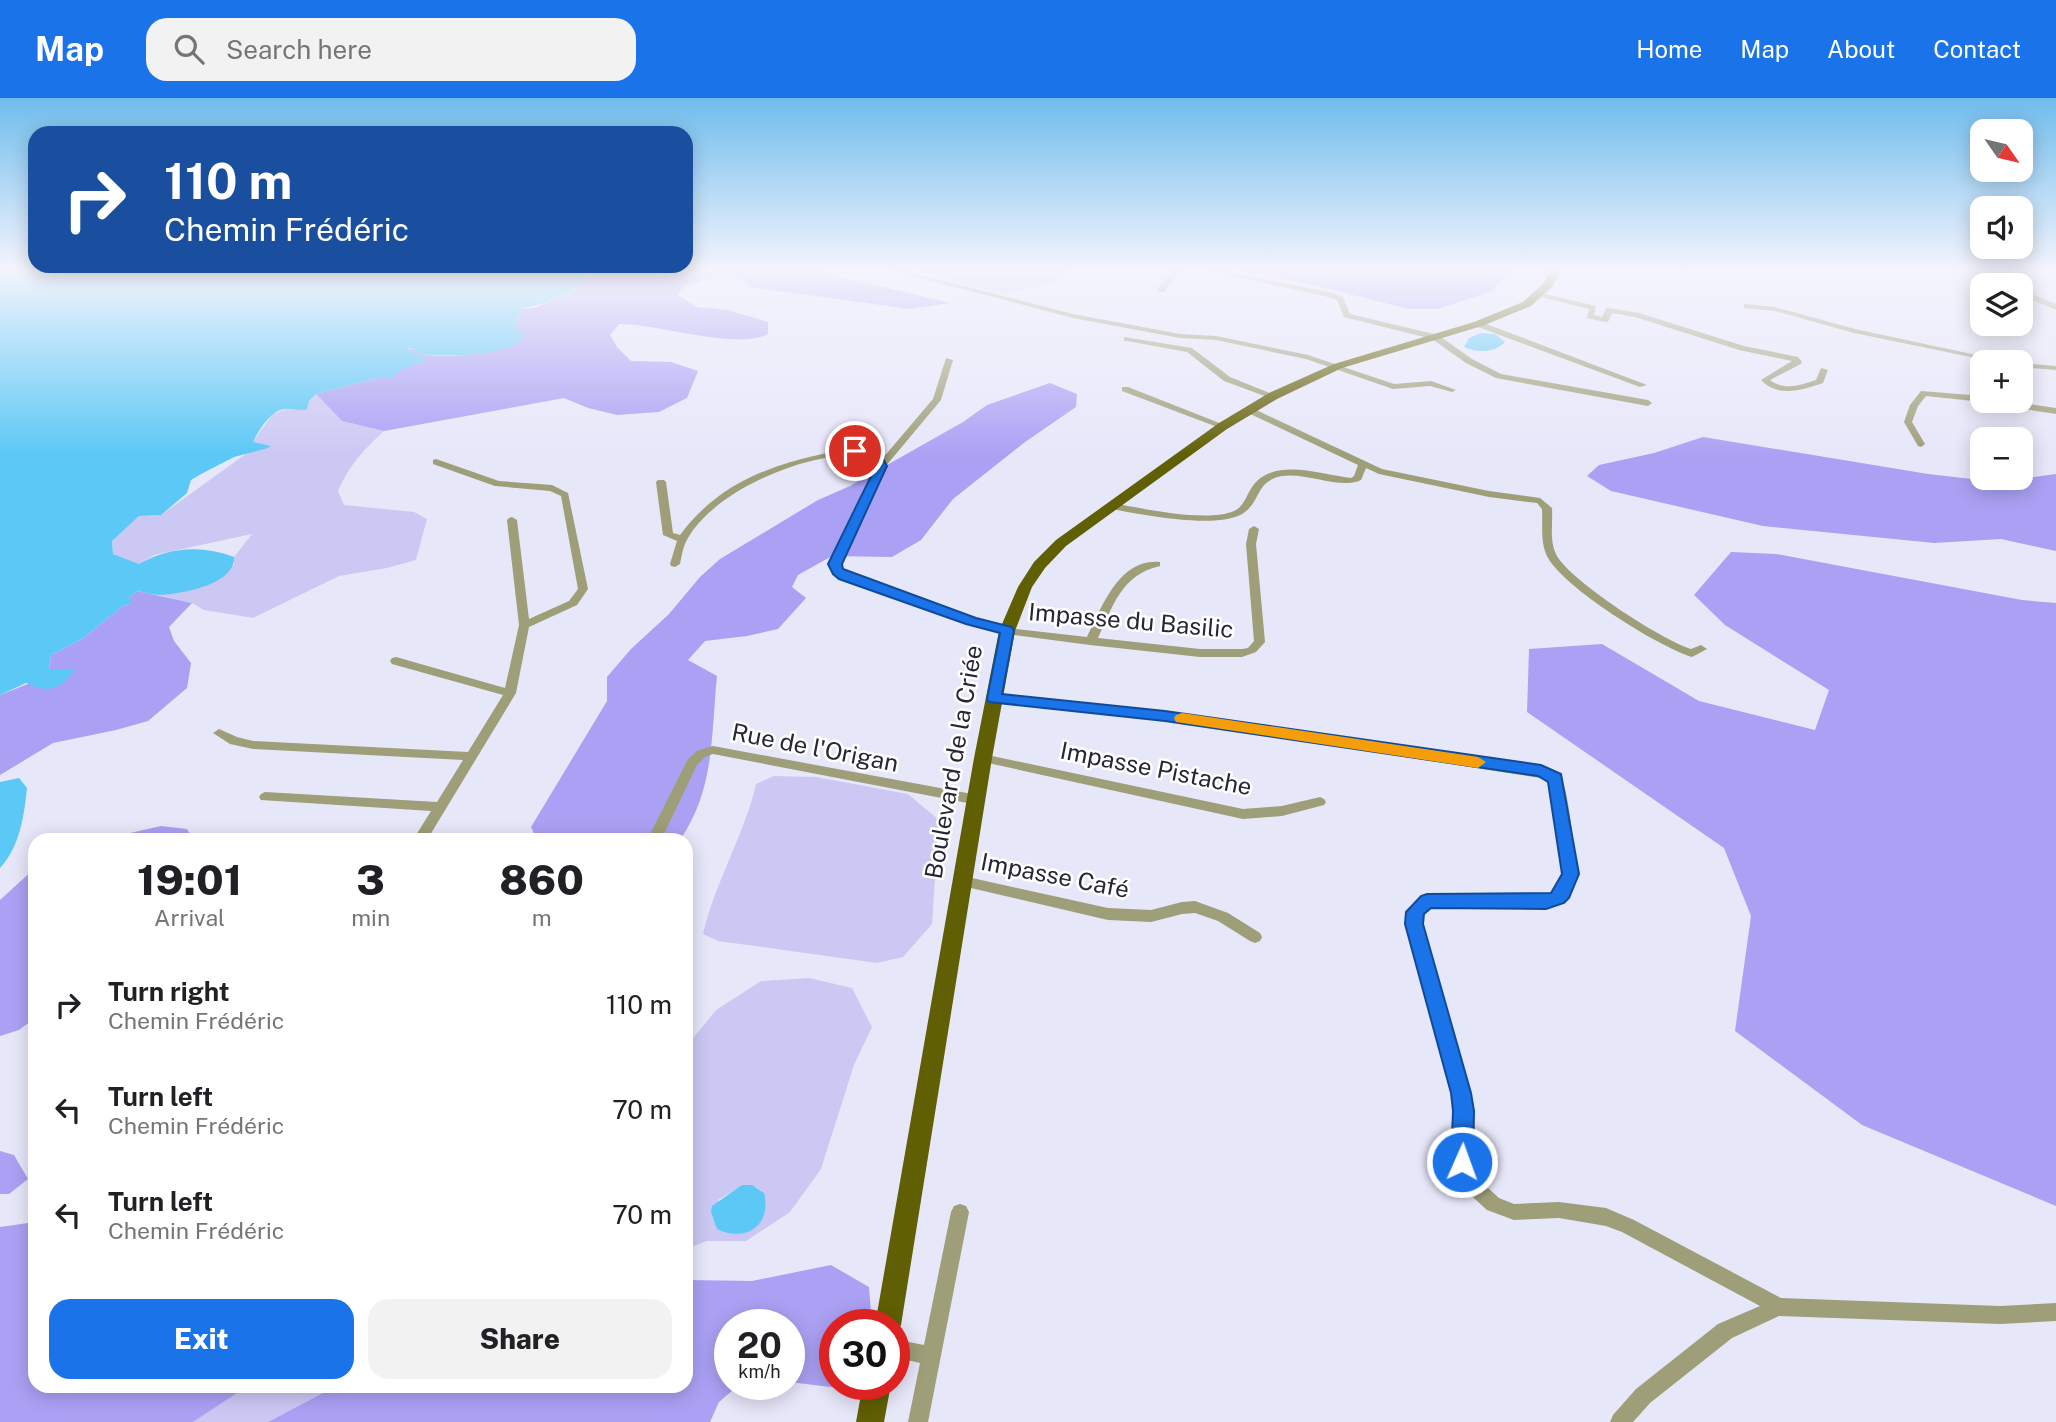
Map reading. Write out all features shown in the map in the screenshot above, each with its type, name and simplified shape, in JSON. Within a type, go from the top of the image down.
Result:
[{"type":"main road","name":"Boulevard de la Criée","points":[[891,1309],[983,758],[1007,631],[1015,608],[1039,565],[1061,543],[1111,506],[1223,426],[1273,396],[1338,366],[1452,332]]},
{"type":"main road","points":[[870,1422],[874,1400]]},
{"type":"street","points":[[1157,332],[1216,338],[1308,357],[1393,387],[1431,383],[1452,390]]},
{"type":"street","points":[[1414,332],[1435,337],[1469,361],[1499,376],[1648,403]]},
{"type":"street","points":[[1499,332],[1643,385]]},
{"type":"street","points":[[1688,332],[1795,359],[1798,362],[1793,367],[1765,380],[1774,387],[1804,387],[1820,381],[1825,370]]},
{"type":"street","points":[[1858,332],[1970,355]]},
{"type":"street","points":[[1127,339],[1189,350],[1227,379],[1273,396]]},
{"type":"street","points":[[675,564],[682,539],[712,504],[726,494],[774,471],[806,460],[855,451],[874,453],[881,466],[937,400],[949,360]]},
{"type":"street","points":[[2033,366],[2056,368]]},
{"type":"street","points":[[1125,388],[1223,426]]},
{"type":"street","points":[[1921,444],[1908,422],[1914,405],[1924,393],[1970,398]]},
{"type":"street","points":[[2033,407],[2056,411]]},
{"type":"street","points":[[1249,410],[1363,464],[1405,477],[1540,501],[1547,508],[1547,544],[1555,562],[1608,604],[1673,647],[1692,653],[1701,649]]},
{"type":"street","points":[[436,462],[498,484],[552,488],[565,495],[583,589],[573,603],[524,625]]},
{"type":"street","points":[[1111,506],[1188,516],[1225,516],[1238,513],[1247,507],[1261,482],[1277,473],[1352,481],[1358,478],[1363,464]]},
{"type":"street","name":"Impasse du Basilic","points":[[881,466],[835,564],[837,571],[844,576],[971,621],[1007,631],[1200,653],[1242,653],[1252,650],[1260,642],[1251,544],[1254,528]]},
{"type":"street","points":[[661,482],[668,535],[682,539]]},
{"type":"street","points":[[424,833],[510,693],[524,625],[512,520]]},
{"type":"street","points":[[1090,642],[1124,578],[1143,565],[1156,564]]},
{"type":"street","points":[[396,661],[510,693]]},
{"type":"street","points":[[994,699],[1165,716],[1551,775],[1558,786],[1569,862],[1570,874],[1563,893],[1546,902],[1427,901],[1415,912],[1414,924],[1461,1093],[1464,1111],[1462,1162],[1466,1175],[1479,1194],[1493,1204],[1514,1212],[1559,1210],[1606,1217],[1628,1226],[1779,1307]]},
{"type":"street","points":[[219,733],[234,741],[253,745],[471,757]]},
{"type":"street","name":"Rue de l'Origan","points":[[657,833],[692,762],[701,754],[713,750],[978,800]]},
{"type":"street","name":"Impasse Pistache","points":[[983,758],[1243,814],[1282,811],[1320,802]]},
{"type":"street","points":[[265,797],[440,807]]},
{"type":"street","name":"Impasse Café","points":[[963,881],[1108,914],[1151,916],[1182,908],[1209,910],[1255,937]]},
{"type":"street","points":[[918,1422],[960,1212]]},
{"type":"street","points":[[1620,1422],[1643,1396],[1725,1331],[1779,1307],[2000,1315],[2056,1312]]},
{"type":"street","points":[[910,1352],[930,1356]]},
{"type":"shaded area","points":[[0,332],[521,332],[525,334],[518,342],[493,352],[444,356],[419,354],[414,348],[407,349],[427,360],[400,370],[393,377],[381,377],[316,394],[309,401],[307,409],[284,409],[272,415],[253,442],[271,446],[234,457],[191,480],[187,493],[161,515],[139,516],[112,541],[113,554],[139,564],[174,551],[198,549],[222,553],[234,557],[232,567],[226,575],[205,586],[180,593],[159,595],[137,591],[128,599],[132,600],[130,604],[123,606],[82,639],[51,655],[49,670],[75,670],[58,686],[47,689],[26,683],[0,695]]},
{"type":"shaded area","points":[[520,332],[613,332],[610,335],[617,347],[631,361],[671,362],[698,371],[687,398],[659,412],[617,415],[588,408],[564,398],[384,431],[342,421],[316,394],[381,377],[393,377],[399,370],[426,360],[406,350],[415,348],[419,354],[435,356],[462,355],[486,350],[524,334]]},
{"type":"shaded area","points":[[676,332],[768,332],[754,338],[737,339]]},
{"type":"shaded area","points":[[1481,333],[1495,334],[1505,342],[1486,351],[1464,347],[1469,338]]},
{"type":"shaded area","points":[[1050,383],[1077,394],[1076,407],[1025,442],[953,499],[921,540],[892,557],[832,556],[798,575],[792,587],[806,598],[778,629],[705,641],[688,660],[717,676],[706,781],[700,801],[684,833],[534,833],[531,827],[607,701],[607,677],[631,649],[669,614],[700,577],[720,559],[818,500],[850,486],[963,422],[987,405]]},
{"type":"shaded area","points":[[316,394],[342,421],[384,431],[357,459],[338,491],[344,505],[414,512],[427,519],[416,560],[339,576],[253,618],[204,610],[192,603],[158,595],[192,590],[234,565],[234,557],[252,534],[154,555],[139,564],[113,554],[112,541],[139,516],[161,515],[250,451],[268,448],[270,446],[252,443],[273,414],[309,401]]},
{"type":"shaded area","points":[[1703,437],[1970,479],[1970,490],[2033,490],[2033,477],[2056,474],[2056,551],[2001,539],[1934,543],[1763,526],[1611,491],[1587,476],[1599,465],[1654,453]]},
{"type":"shaded area","points":[[1731,552],[1776,554],[2022,600],[2056,603],[2056,1206],[1862,1125],[1735,1031],[1751,916],[1724,848],[1527,712],[1529,649],[1602,644],[1699,701],[1815,730],[1829,690],[1725,625],[1694,595]]},
{"type":"shaded area","points":[[137,591],[192,603],[169,627],[174,641],[191,663],[187,688],[148,721],[53,743],[0,775],[0,695],[63,670],[49,670],[51,655],[82,639],[123,606],[130,604],[128,599]]},
{"type":"shaded area","points":[[774,776],[816,777],[908,794],[939,820],[932,924],[903,957],[877,963],[718,941],[703,934],[756,784]]},
{"type":"shaded area","points":[[19,778],[27,788],[22,820],[17,840],[0,868],[0,782]]},
{"type":"shaded area","points":[[161,826],[187,829],[190,833],[130,833]]},
{"type":"shaded area","points":[[28,874],[28,1023],[19,1030],[0,1036],[0,900]]},
{"type":"shaded area","points":[[809,978],[852,988],[872,1027],[854,1065],[821,1169],[790,1212],[746,1241],[707,1241],[693,1246],[693,1038],[716,1010],[761,981]],"holes":[[[740,1187],[756,1187],[764,1193],[756,1225],[751,1230],[718,1200]]]},
{"type":"shaded area","points":[[0,1151],[14,1155],[28,1179],[9,1194],[0,1194]]},
{"type":"shaded area","points":[[742,1185],[752,1185],[764,1193],[764,1214],[760,1222],[747,1232],[738,1234],[717,1229],[711,1212],[712,1206]]},
{"type":"shaded area","points":[[28,1223],[28,1393],[237,1393],[193,1422],[0,1422],[0,1227]]},
{"type":"shaded area","points":[[831,1265],[869,1287],[871,1309],[819,1309],[819,1386],[805,1384],[805,1309],[714,1309],[714,1400],[721,1400],[710,1422],[268,1422],[323,1393],[693,1393],[693,1280],[752,1281]]},
{"type":"shaded area","points":[[237,1393],[323,1393],[268,1422],[193,1422]]},
{"type":"slow traffic","points":[[1182,718],[1478,762]]},
{"type":"route","points":[[855,451],[874,453],[881,466],[835,564],[837,571],[844,576],[971,621],[1007,631],[994,699],[1165,716],[1541,771],[1556,778],[1570,874],[1563,893],[1546,902],[1427,901],[1415,912],[1414,924],[1461,1093],[1464,1111],[1462,1162]]}]
